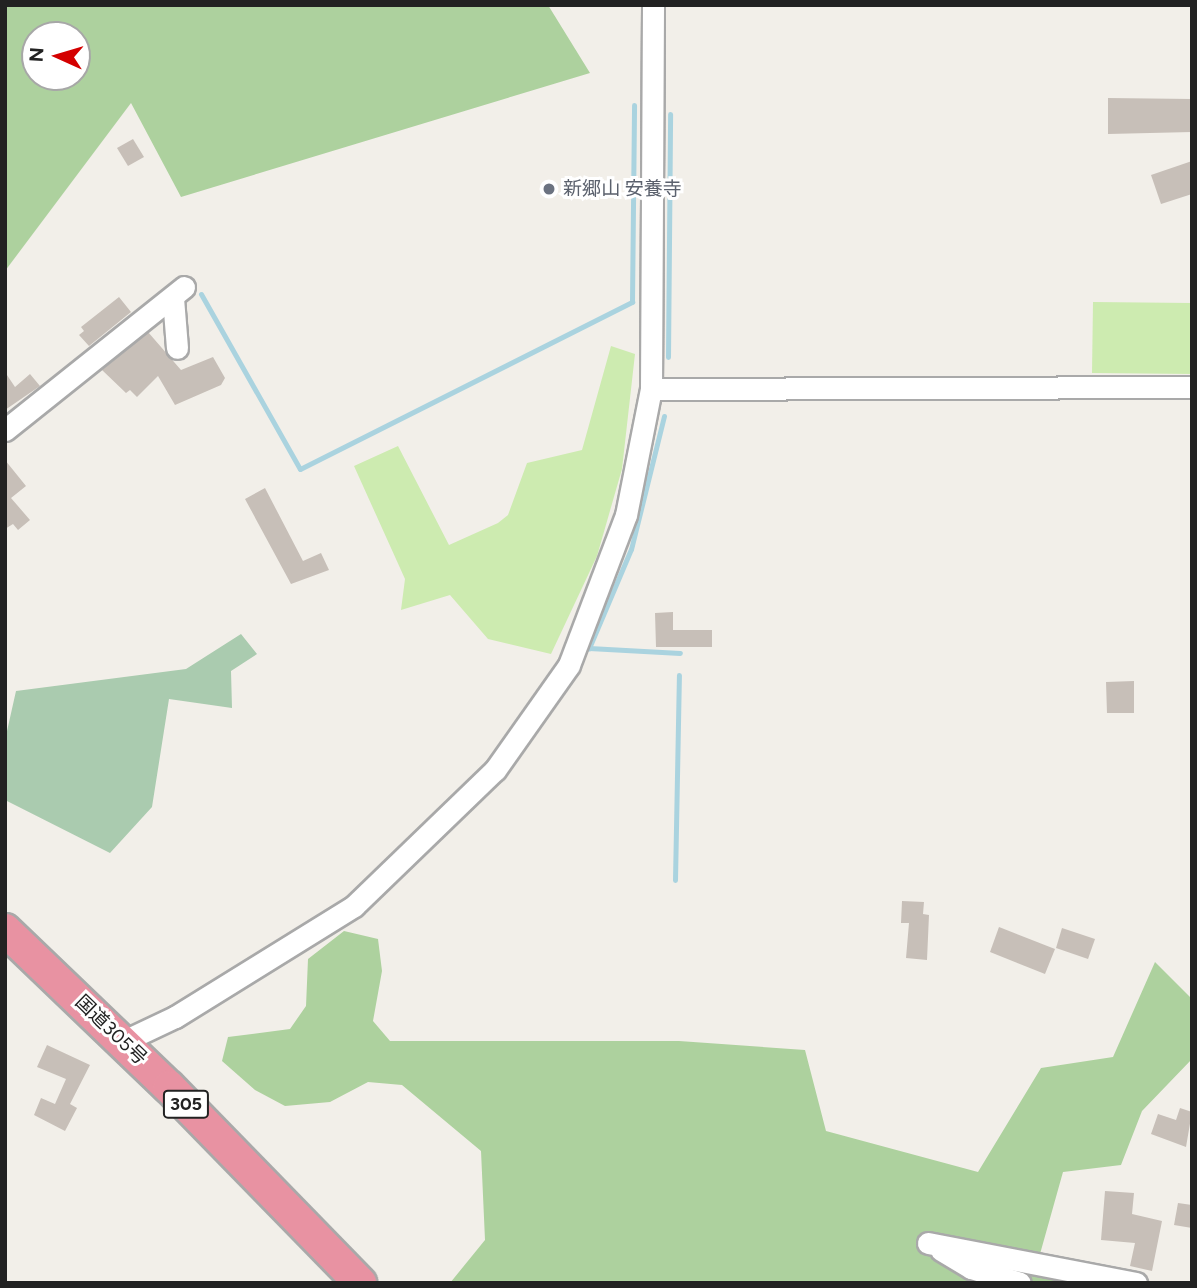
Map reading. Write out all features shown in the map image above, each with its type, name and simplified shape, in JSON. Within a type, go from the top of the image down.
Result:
[{"type":"highway","name":"国道305号","points":[[5,930],[122,1042],[360,1283]]},
{"type":"street","points":[[122,1042],[175,1017],[354,906],[495,770],[569,665],[626,515],[651,389],[653,5]]},
{"type":"street","points":[[5,430],[179,292],[177,348]]},
{"type":"street","points":[[651,389],[1192,387]]},
{"type":"street","points":[[1020,1283],[971,1268],[928,1243],[1136,1283]]},
{"type":"green space","points":[[5,5],[548,5],[590,73],[181,197],[131,103],[5,271]]},
{"type":"green space","points":[[1093,302],[1192,303],[1192,374],[1092,373]]},
{"type":"green space","points":[[611,346],[635,354],[622,469],[597,556],[551,654],[488,639],[450,595],[401,610],[405,579],[354,466],[398,446],[449,545],[498,523],[508,515],[527,463],[582,450]]},
{"type":"green space","points":[[241,634],[257,654],[231,671],[232,708],[169,699],[152,807],[110,853],[5,800],[5,740],[16,691],[186,669]]},
{"type":"green space","points":[[344,931],[378,939],[382,971],[373,1021],[390,1041],[679,1041],[805,1050],[826,1131],[978,1172],[1041,1068],[1113,1057],[1155,962],[1192,999],[1192,1059],[1142,1111],[1121,1165],[1063,1172],[1040,1254],[1058,1283],[450,1283],[485,1240],[481,1151],[402,1085],[368,1082],[330,1102],[285,1106],[255,1090],[222,1061],[228,1037],[290,1029],[306,1006],[308,959]]},
{"type":"building","points":[[1108,98],[1192,99],[1192,132],[1108,134]]},
{"type":"building","points":[[133,139],[144,157],[128,166],[117,148]]},
{"type":"building","points":[[1192,161],[1192,194],[1161,204],[1151,175]]},
{"type":"building","points":[[119,297],[131,312],[89,346],[79,335],[84,331],[81,327]]},
{"type":"building","points":[[148,332],[181,370],[213,357],[225,378],[221,385],[175,405],[158,376],[137,397],[130,390],[126,393],[102,370]]},
{"type":"building","points":[[5,372],[15,387],[30,374],[40,386],[5,410]]},
{"type":"building","points":[[5,460],[26,486],[11,498],[30,520],[18,530],[13,524],[5,529]]},
{"type":"building","points":[[265,488],[303,561],[321,553],[329,570],[291,584],[245,499]]},
{"type":"building","points":[[673,612],[673,630],[712,630],[712,647],[656,647],[655,613]]},
{"type":"building","points":[[1134,681],[1134,713],[1107,713],[1106,682]]},
{"type":"building","points":[[902,901],[924,902],[923,914],[929,915],[927,960],[906,958],[909,923],[901,923]]},
{"type":"building","points":[[999,927],[1055,949],[1045,974],[990,952]]},
{"type":"building","points":[[1062,928],[1095,939],[1088,959],[1056,948]]},
{"type":"building","points":[[47,1045],[90,1065],[70,1104],[77,1108],[65,1131],[34,1115],[41,1098],[55,1104],[66,1079],[37,1067]]},
{"type":"building","points":[[1180,1108],[1192,1112],[1186,1147],[1151,1134],[1158,1114],[1176,1120]]},
{"type":"building","points":[[1105,1191],[1134,1193],[1132,1214],[1162,1221],[1152,1271],[1130,1266],[1135,1243],[1101,1240]]},
{"type":"building","points":[[1178,1203],[1192,1205],[1192,1228],[1174,1225]]},
{"type":"waterway","points":[[201,294],[300,469],[632,302],[634,105]]},
{"type":"waterway","points":[[668,357],[670,114]]},
{"type":"waterway","points":[[664,416],[631,549],[589,648],[680,653]]},
{"type":"waterway","points":[[675,880],[679,675]]},
{"type":"place","name":"新郷山 安養寺","points":[[549,189]]}]
